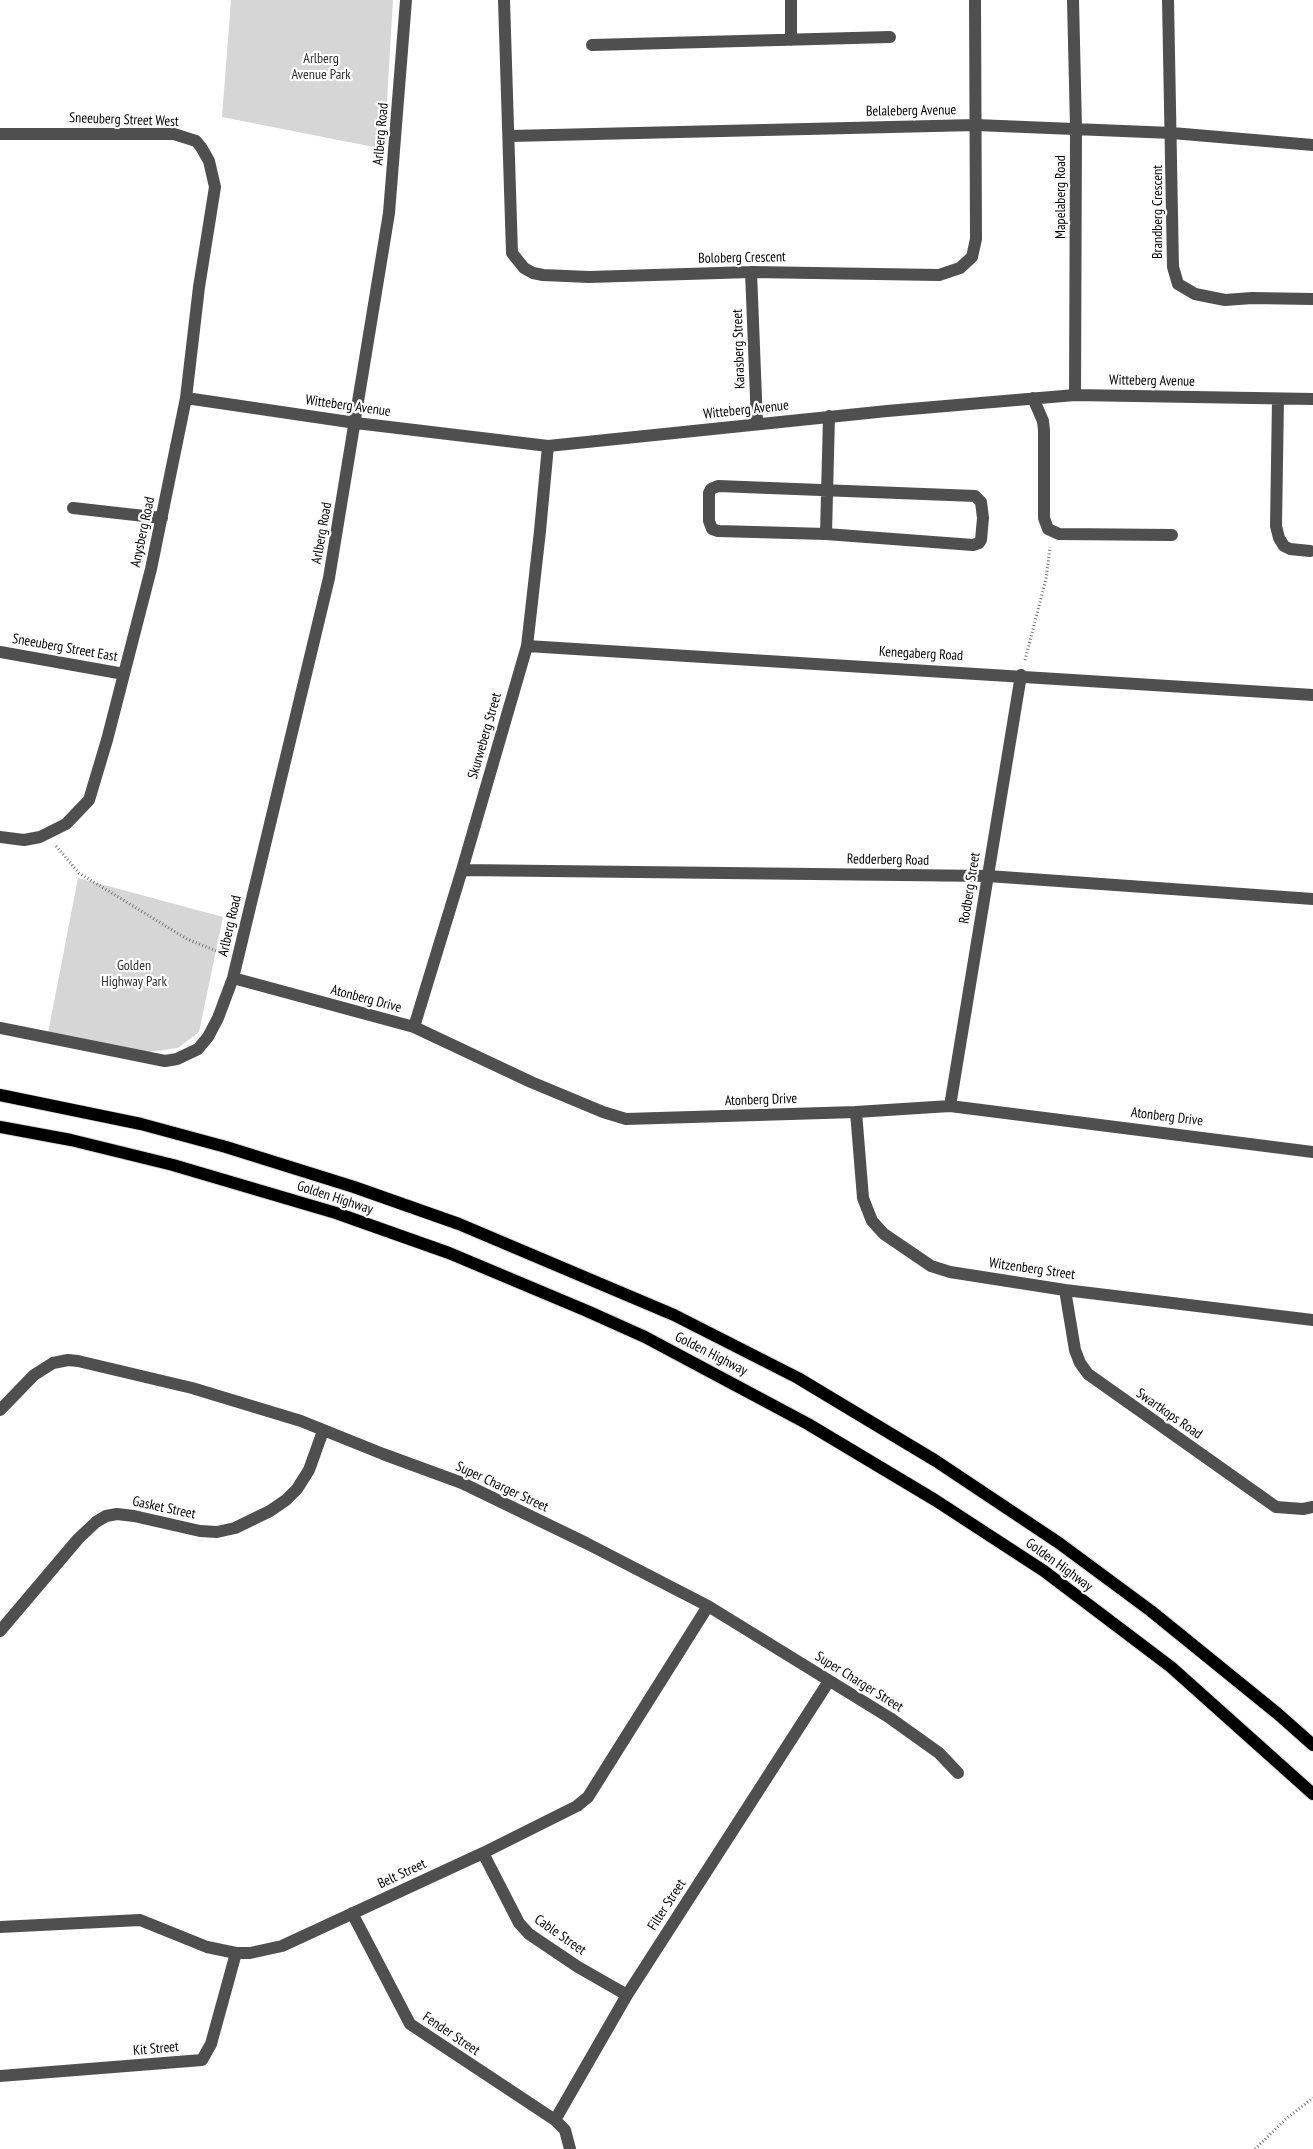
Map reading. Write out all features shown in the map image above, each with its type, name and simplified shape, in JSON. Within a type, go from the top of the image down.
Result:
[{"type":"main road","name":"Golden Highway","points":[[0,1095],[141,1124],[226,1147],[354,1187],[458,1224],[674,1316],[798,1378],[936,1461],[1051,1538],[1151,1611],[1278,1714],[1313,1745]]},
{"type":"main road","name":"Golden Highway","points":[[0,1127],[71,1140],[173,1165],[336,1213],[449,1252],[587,1310],[645,1337],[808,1424],[935,1500],[1044,1571],[1171,1668],[1313,1794]]},
{"type":"street","name":"Arlberg Road","points":[[0,1028],[160,1060],[177,1059],[193,1052],[208,1037],[218,1018],[233,978],[329,578],[356,423],[389,213],[406,0]]},
{"type":"street","name":"Boloberg Crescent","points":[[504,0],[510,136],[511,248],[516,259],[524,268],[533,273],[589,277],[751,272],[939,275],[960,268],[972,257],[976,239],[975,0]]},
{"type":"street","points":[[791,0],[791,40]]},
{"type":"street","name":"Mapelaberg Road","points":[[1073,0],[1076,128],[1075,394]]},
{"type":"street","name":"Brandberg Crescent","points":[[1168,0],[1172,133],[1173,267],[1178,284],[1194,294],[1225,300],[1252,298],[1313,299]]},
{"type":"street","points":[[592,45],[890,37]]},
{"type":"street","name":"Belaleberg Avenue","points":[[510,136],[976,125],[1172,133],[1313,145]]},
{"type":"street","name":"Sneeuberg Street West","points":[[0,134],[174,134],[196,141],[202,147],[209,161],[214,187]]},
{"type":"street","name":"Anysberg Road","points":[[0,837],[31,840],[46,834],[66,824],[89,800],[152,570],[186,398],[199,287],[214,187]]},
{"type":"street","name":"Karasberg Street","points":[[751,272],[757,424]]},
{"type":"street","name":"Witteberg Avenue","points":[[186,398],[356,423],[548,446],[829,416],[1075,394],[1313,399]]},
{"type":"street","points":[[1032,398],[1043,421],[1044,518],[1051,532],[1172,535]]},
{"type":"street","points":[[1278,399],[1276,526],[1279,538],[1284,546],[1290,549],[1310,551]]},
{"type":"street","points":[[826,534],[829,416]]},
{"type":"street","name":"Skurweberg Street","points":[[414,1027],[527,646],[548,446]]},
{"type":"street","points":[[718,486],[967,495],[980,499],[983,518],[981,540],[973,545],[826,534],[718,531],[712,529],[709,521],[709,493],[711,489],[718,486]]},
{"type":"street","points":[[73,508],[162,518]]},
{"type":"street","name":"Kenegaberg Road","points":[[527,646],[1021,675],[1313,695]]},
{"type":"street","name":"Sneeuberg Street East","points":[[0,652],[124,674]]},
{"type":"street","name":"Rodberg Street","points":[[950,1106],[1021,675]]},
{"type":"street","name":"Redderberg Road","points":[[462,870],[988,876],[1313,899]]},
{"type":"street","name":"Atonberg Drive","points":[[233,978],[414,1027],[531,1082],[603,1112],[626,1119],[856,1112],[950,1106],[1313,1152]]},
{"type":"street","name":"Witzenberg Street","points":[[856,1112],[864,1198],[872,1222],[884,1234],[931,1266],[940,1270],[1065,1290],[1313,1320]]},
{"type":"street","name":"Swartkops Road","points":[[1065,1290],[1075,1350],[1080,1364],[1088,1374],[1276,1508],[1303,1509],[1313,1507]]},
{"type":"street","name":"Super Charger Street","points":[[0,1410],[34,1375],[48,1365],[60,1361],[78,1361],[192,1388],[301,1421],[462,1483],[586,1543],[708,1606],[890,1718],[939,1753],[958,1773]]},
{"type":"street","name":"Gasket Street","points":[[0,1630],[78,1539],[96,1522],[106,1516],[117,1514],[200,1531],[217,1532],[235,1528],[270,1511],[286,1500],[297,1489],[309,1470],[323,1431]]},
{"type":"street","name":"Belt Street","points":[[0,1927],[140,1920],[207,1947],[236,1953],[250,1953],[282,1946],[483,1853],[577,1806],[588,1797],[708,1606]]},
{"type":"street","name":"Filter Street","points":[[555,2120],[627,1995],[829,1681]]},
{"type":"street","name":"Cable Street","points":[[483,1853],[519,1923],[529,1934],[627,1995]]},
{"type":"street","name":"Fender Street","points":[[352,1913],[410,2024],[555,2120]]},
{"type":"street","name":"Kit Street","points":[[0,2076],[202,2060],[211,2044],[236,1953]]},
{"type":"street","points":[[555,2120],[565,2130],[570,2149]]},
{"type":"path","points":[[1021,675],[1046,579],[1051,532]]},
{"type":"path","points":[[46,834],[79,873],[187,939],[237,958]]},
{"type":"path","points":[[1255,2149],[1287,2118],[1313,2098]]},
{"type":"green space","name":"Arlberg Avenue Park","points":[[231,0],[393,0],[384,149],[222,117]]},
{"type":"green space","name":"Golden Highway Park","points":[[78,878],[223,917],[199,1032],[178,1048],[148,1052],[48,1033]]}]
